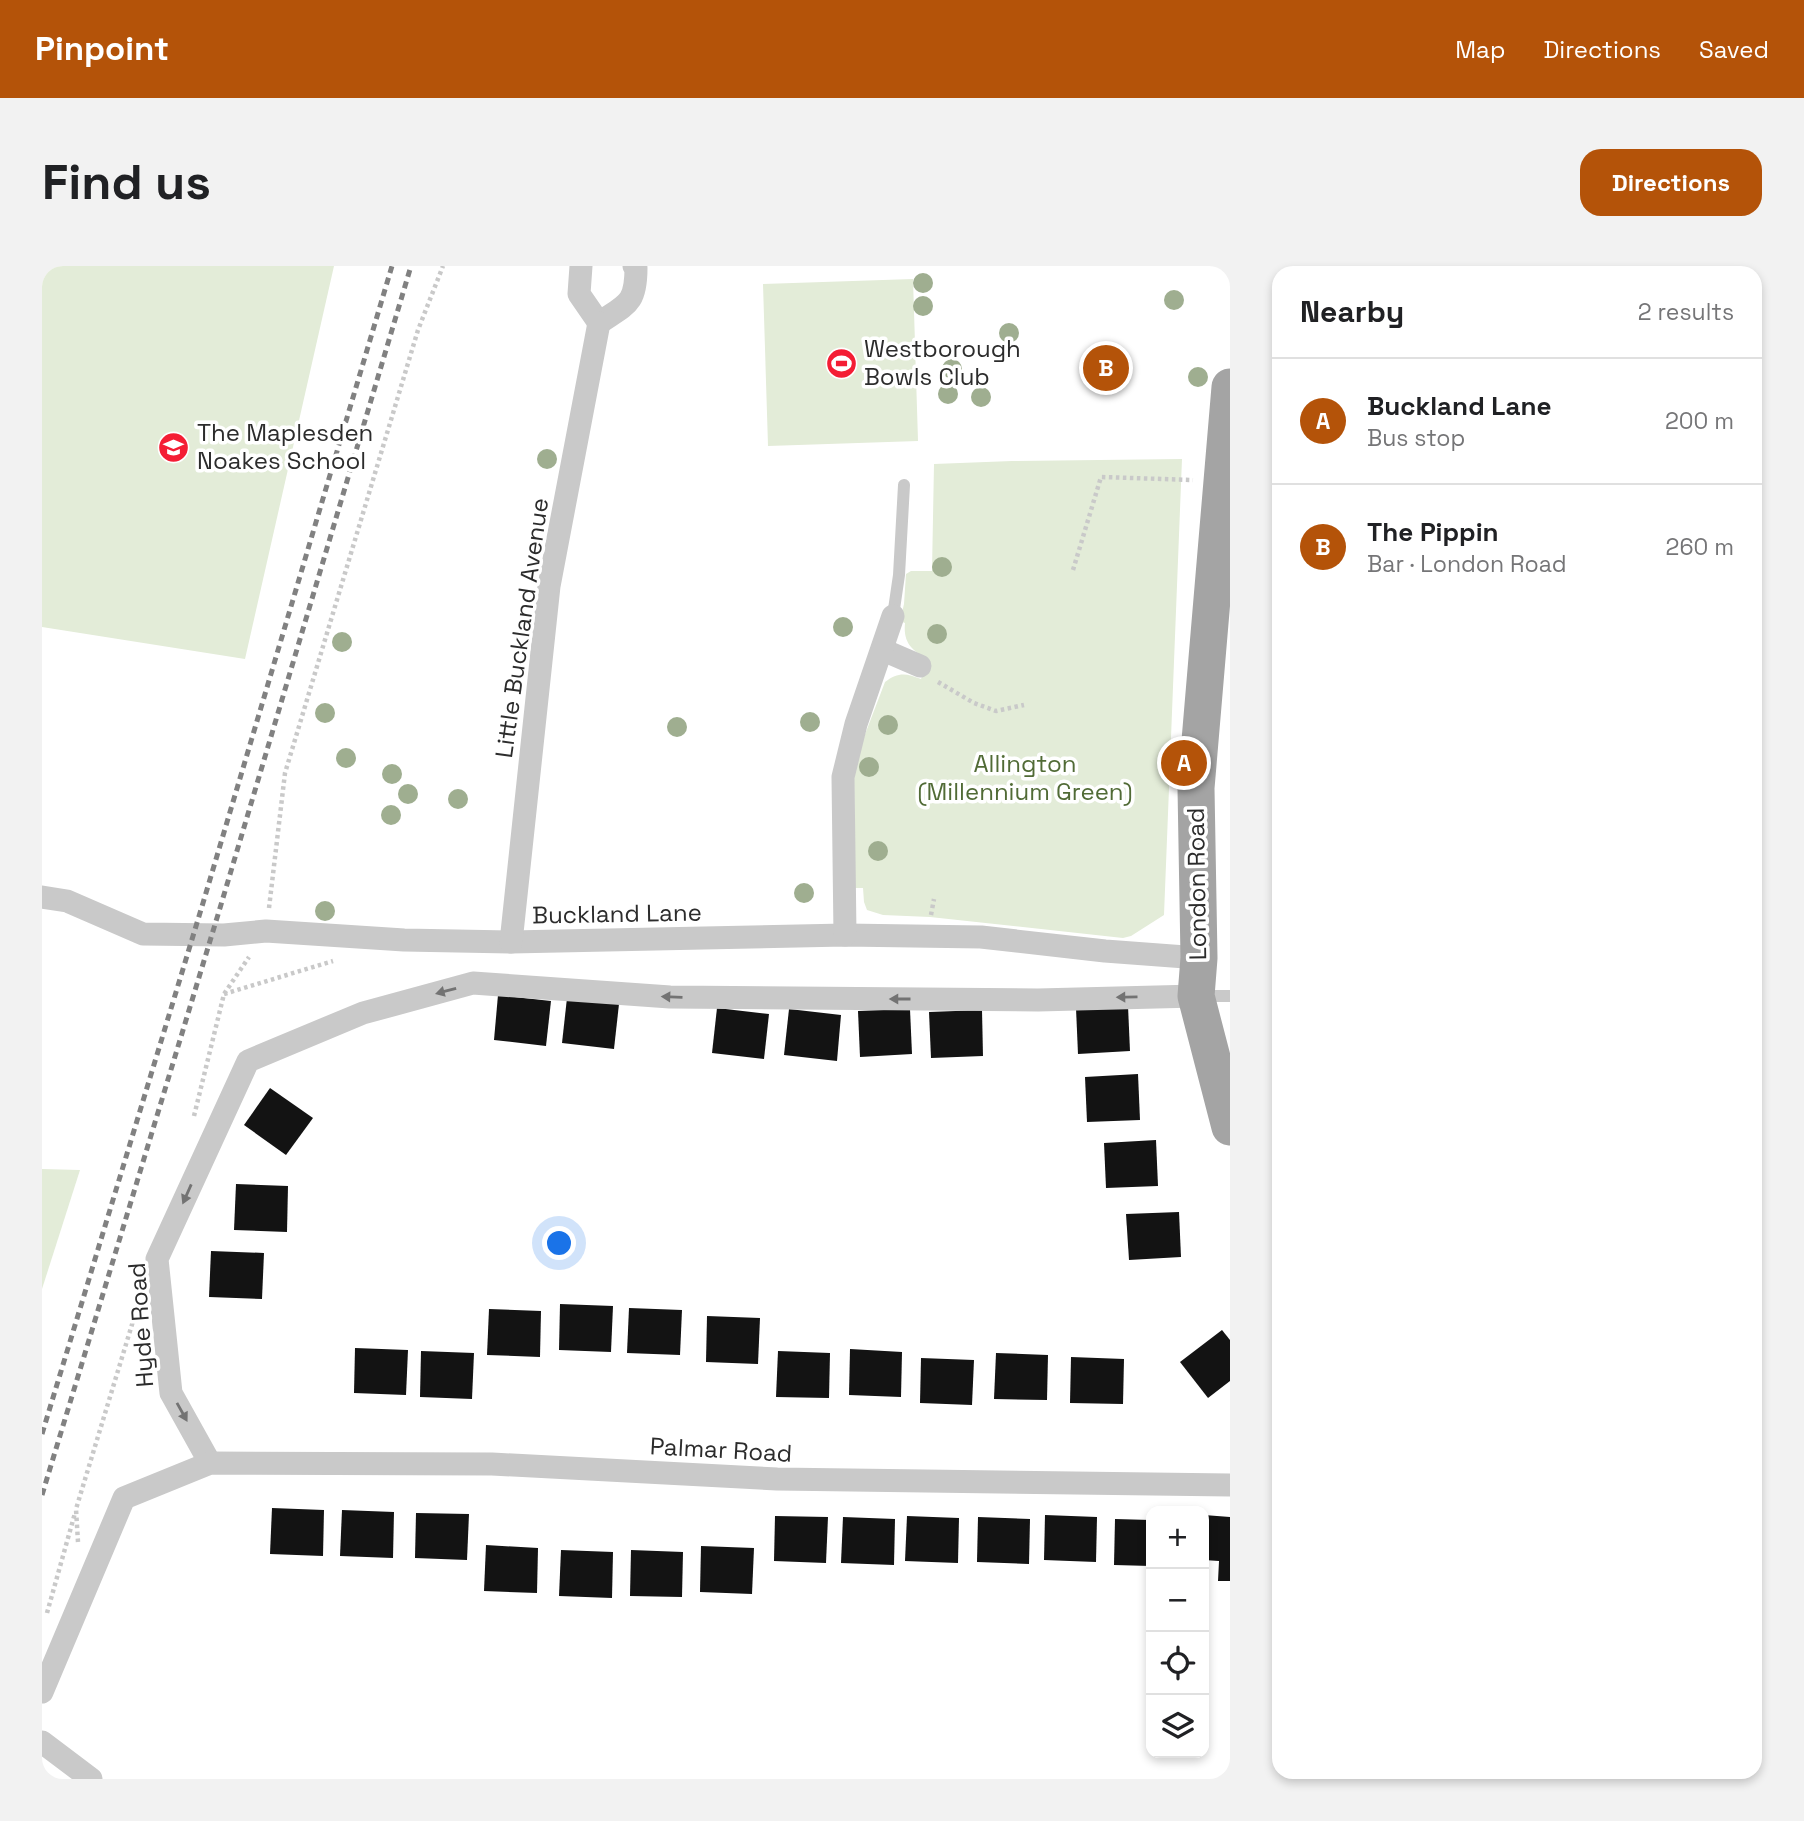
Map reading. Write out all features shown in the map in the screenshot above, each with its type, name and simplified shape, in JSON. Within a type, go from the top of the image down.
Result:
[{"type":"main road","name":"London Road","points":[[1230,387],[1224,532],[1196,788],[1199,958],[1213,996],[1230,1127]]},
{"type":"street","points":[[581,266],[579,294],[599,323],[625,305],[636,291],[634,266]]},
{"type":"street","name":"Little Buckland Avenue","points":[[511,942],[549,586],[599,323]]},
{"type":"street","points":[[845,935],[843,777],[856,724],[893,615]]},
{"type":"street","points":[[883,650],[920,666]]},
{"type":"street","name":"Buckland Lane","points":[[42,897],[67,901],[143,934],[225,935],[266,931],[404,940],[511,942],[845,935],[981,937],[1199,958]]},
{"type":"street","points":[[215,1132],[248,1061],[363,1013],[473,984],[670,997],[1038,1000],[1213,996]]},
{"type":"street","name":"Hyde Road","points":[[210,1463],[171,1394],[157,1259],[215,1132]]},
{"type":"street","points":[[42,1692],[124,1498],[210,1463]]},
{"type":"street","name":"Palmar Road","points":[[210,1463],[492,1464],[777,1479],[1230,1485]]},
{"type":"street","points":[[42,1742],[90,1779]]},
{"type":"lane","points":[[893,615],[899,575],[904,485]]},
{"type":"path","points":[[215,1132],[193,1119],[224,993],[266,931],[285,773],[418,330],[443,266]]},
{"type":"path","points":[[1073,570],[1101,477],[1164,479]]},
{"type":"path","points":[[920,666],[919,674],[974,703],[996,711],[1024,705]]},
{"type":"path","points":[[224,993],[340,959]]},
{"type":"path","points":[[46,1616],[139,1301]]},
{"type":"path","points":[[76,1509],[78,1548]]},
{"type":"green space","name":"The Maplesden Noakes School","points":[[42,266],[334,266],[245,659],[42,627]]},
{"type":"green space","name":"Westborough Bowls Club","points":[[913,279],[918,441],[768,446],[763,284]]},
{"type":"green space","name":"Allington (Millennium Green)","points":[[1182,459],[1164,915],[1131,936],[1123,938],[930,917],[883,915],[867,910],[863,888],[855,888],[854,771],[859,750],[885,682],[902,674],[921,679],[929,659],[910,645],[905,623],[900,621],[906,574],[911,571],[932,571],[934,464]]},
{"type":"green space","points":[[42,1169],[80,1170],[42,1289]]},
{"type":"building","points":[[498,995],[551,1001],[546,1046],[494,1040]]},
{"type":"building","points":[[567,998],[619,1004],[614,1049],[562,1043]]},
{"type":"building","points":[[1128,1006],[1130,1051],[1078,1054],[1076,1008]]},
{"type":"building","points":[[717,1008],[769,1014],[764,1059],[712,1053]]},
{"type":"building","points":[[789,1009],[841,1015],[837,1061],[784,1055]]},
{"type":"building","points":[[910,1009],[912,1054],[860,1057],[858,1011]]},
{"type":"building","points":[[982,1010],[983,1056],[931,1058],[929,1012]]},
{"type":"building","points":[[1138,1074],[1140,1120],[1087,1122],[1085,1077]]},
{"type":"building","points":[[270,1088],[313,1118],[286,1155],[244,1125]]},
{"type":"building","points":[[1156,1140],[1158,1186],[1106,1188],[1104,1143]]},
{"type":"building","points":[[236,1184],[288,1186],[287,1232],[234,1230]]},
{"type":"building","points":[[1179,1212],[1181,1257],[1129,1260],[1126,1214]]},
{"type":"building","points":[[211,1251],[264,1253],[262,1299],[209,1297]]},
{"type":"building","points":[[560,1304],[613,1306],[611,1352],[559,1350]]},
{"type":"building","points":[[629,1308],[682,1310],[680,1355],[627,1353]]},
{"type":"building","points":[[489,1309],[541,1311],[540,1357],[487,1355]]},
{"type":"building","points":[[707,1316],[760,1318],[758,1364],[706,1362]]},
{"type":"building","points":[[1222,1330],[1230,1340],[1230,1381],[1208,1398],[1180,1362]]},
{"type":"building","points":[[355,1348],[408,1350],[406,1395],[354,1393]]},
{"type":"building","points":[[850,1349],[902,1352],[901,1397],[849,1395]]},
{"type":"building","points":[[421,1351],[474,1353],[472,1399],[420,1397]]},
{"type":"building","points":[[778,1351],[830,1353],[829,1398],[776,1397]]},
{"type":"building","points":[[996,1353],[1048,1355],[1047,1400],[994,1399]]},
{"type":"building","points":[[1071,1357],[1124,1359],[1123,1404],[1070,1403]]},
{"type":"building","points":[[921,1358],[974,1360],[972,1405],[920,1403]]},
{"type":"building","points":[[272,1508],[324,1510],[323,1556],[270,1554]]},
{"type":"building","points":[[342,1510],[394,1512],[393,1558],[340,1556]]},
{"type":"building","points":[[416,1513],[469,1514],[467,1560],[415,1558]]},
{"type":"building","points":[[1045,1515],[1097,1517],[1096,1562],[1044,1560]]},
{"type":"building","points":[[1209,1515],[1230,1517],[1230,1581],[1218,1581],[1219,1561],[1209,1560]]},
{"type":"building","points":[[775,1516],[828,1517],[826,1563],[774,1561]]},
{"type":"building","points":[[907,1516],[959,1518],[958,1563],[905,1561]]},
{"type":"building","points":[[843,1517],[895,1519],[894,1565],[841,1563]]},
{"type":"building","points":[[978,1517],[1030,1519],[1029,1564],[977,1562]]},
{"type":"building","points":[[1115,1519],[1146,1520],[1146,1566],[1114,1565]]},
{"type":"building","points":[[486,1545],[538,1548],[537,1593],[484,1591]]},
{"type":"building","points":[[701,1546],[754,1548],[752,1594],[700,1592]]},
{"type":"building","points":[[561,1550],[613,1552],[612,1598],[559,1596]]},
{"type":"building","points":[[631,1550],[683,1552],[682,1597],[630,1596]]},
{"type":"railway","points":[[42,1434],[392,266]]},
{"type":"railway","points":[[42,1495],[411,266]]},
{"type":"place","name":"Westborough Bowls Club","points":[[841,363]]},
{"type":"place","name":"The Pippin","points":[[1106,368]]},
{"type":"place","name":"The Maplesden Noakes School","points":[[174,447]]},
{"type":"place","name":"Buckland Lane","points":[[1184,763]]}]
